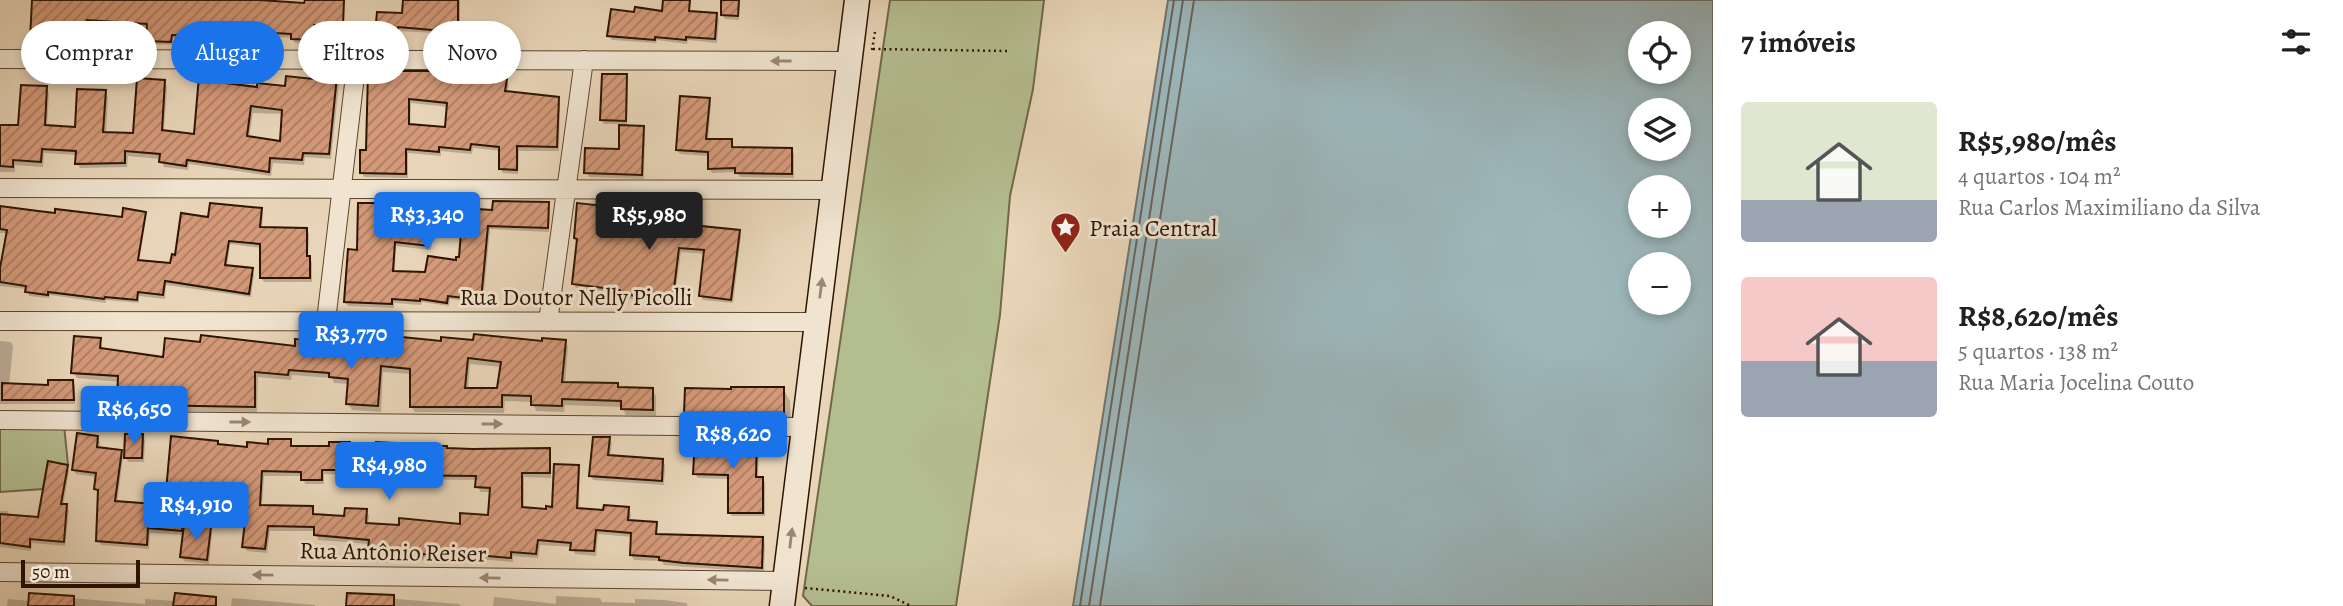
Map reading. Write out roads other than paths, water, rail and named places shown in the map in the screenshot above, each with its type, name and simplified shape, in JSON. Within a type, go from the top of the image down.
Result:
[{"type":"main road","points":[[787,591],[804,427],[857,0]]},
{"type":"street","points":[[0,59],[298,59]]},
{"type":"street","points":[[409,59],[850,61]]},
{"type":"street","points":[[548,322],[584,60]]},
{"type":"street","points":[[326,321],[354,84]]},
{"type":"street","points":[[0,188],[833,190]]},
{"type":"street","name":"Rua Doutor Nelly Picolli","points":[[0,321],[817,322]]},
{"type":"street","points":[[0,420],[804,427]]},
{"type":"street","name":"Rua Antônio Reiser","points":[[0,572],[787,591]]},
{"type":"water","points":[[1168,0],[1713,0],[1713,606],[1073,606]]},
{"type":"place","name":"Praia Central","points":[[1066,255]]}]
